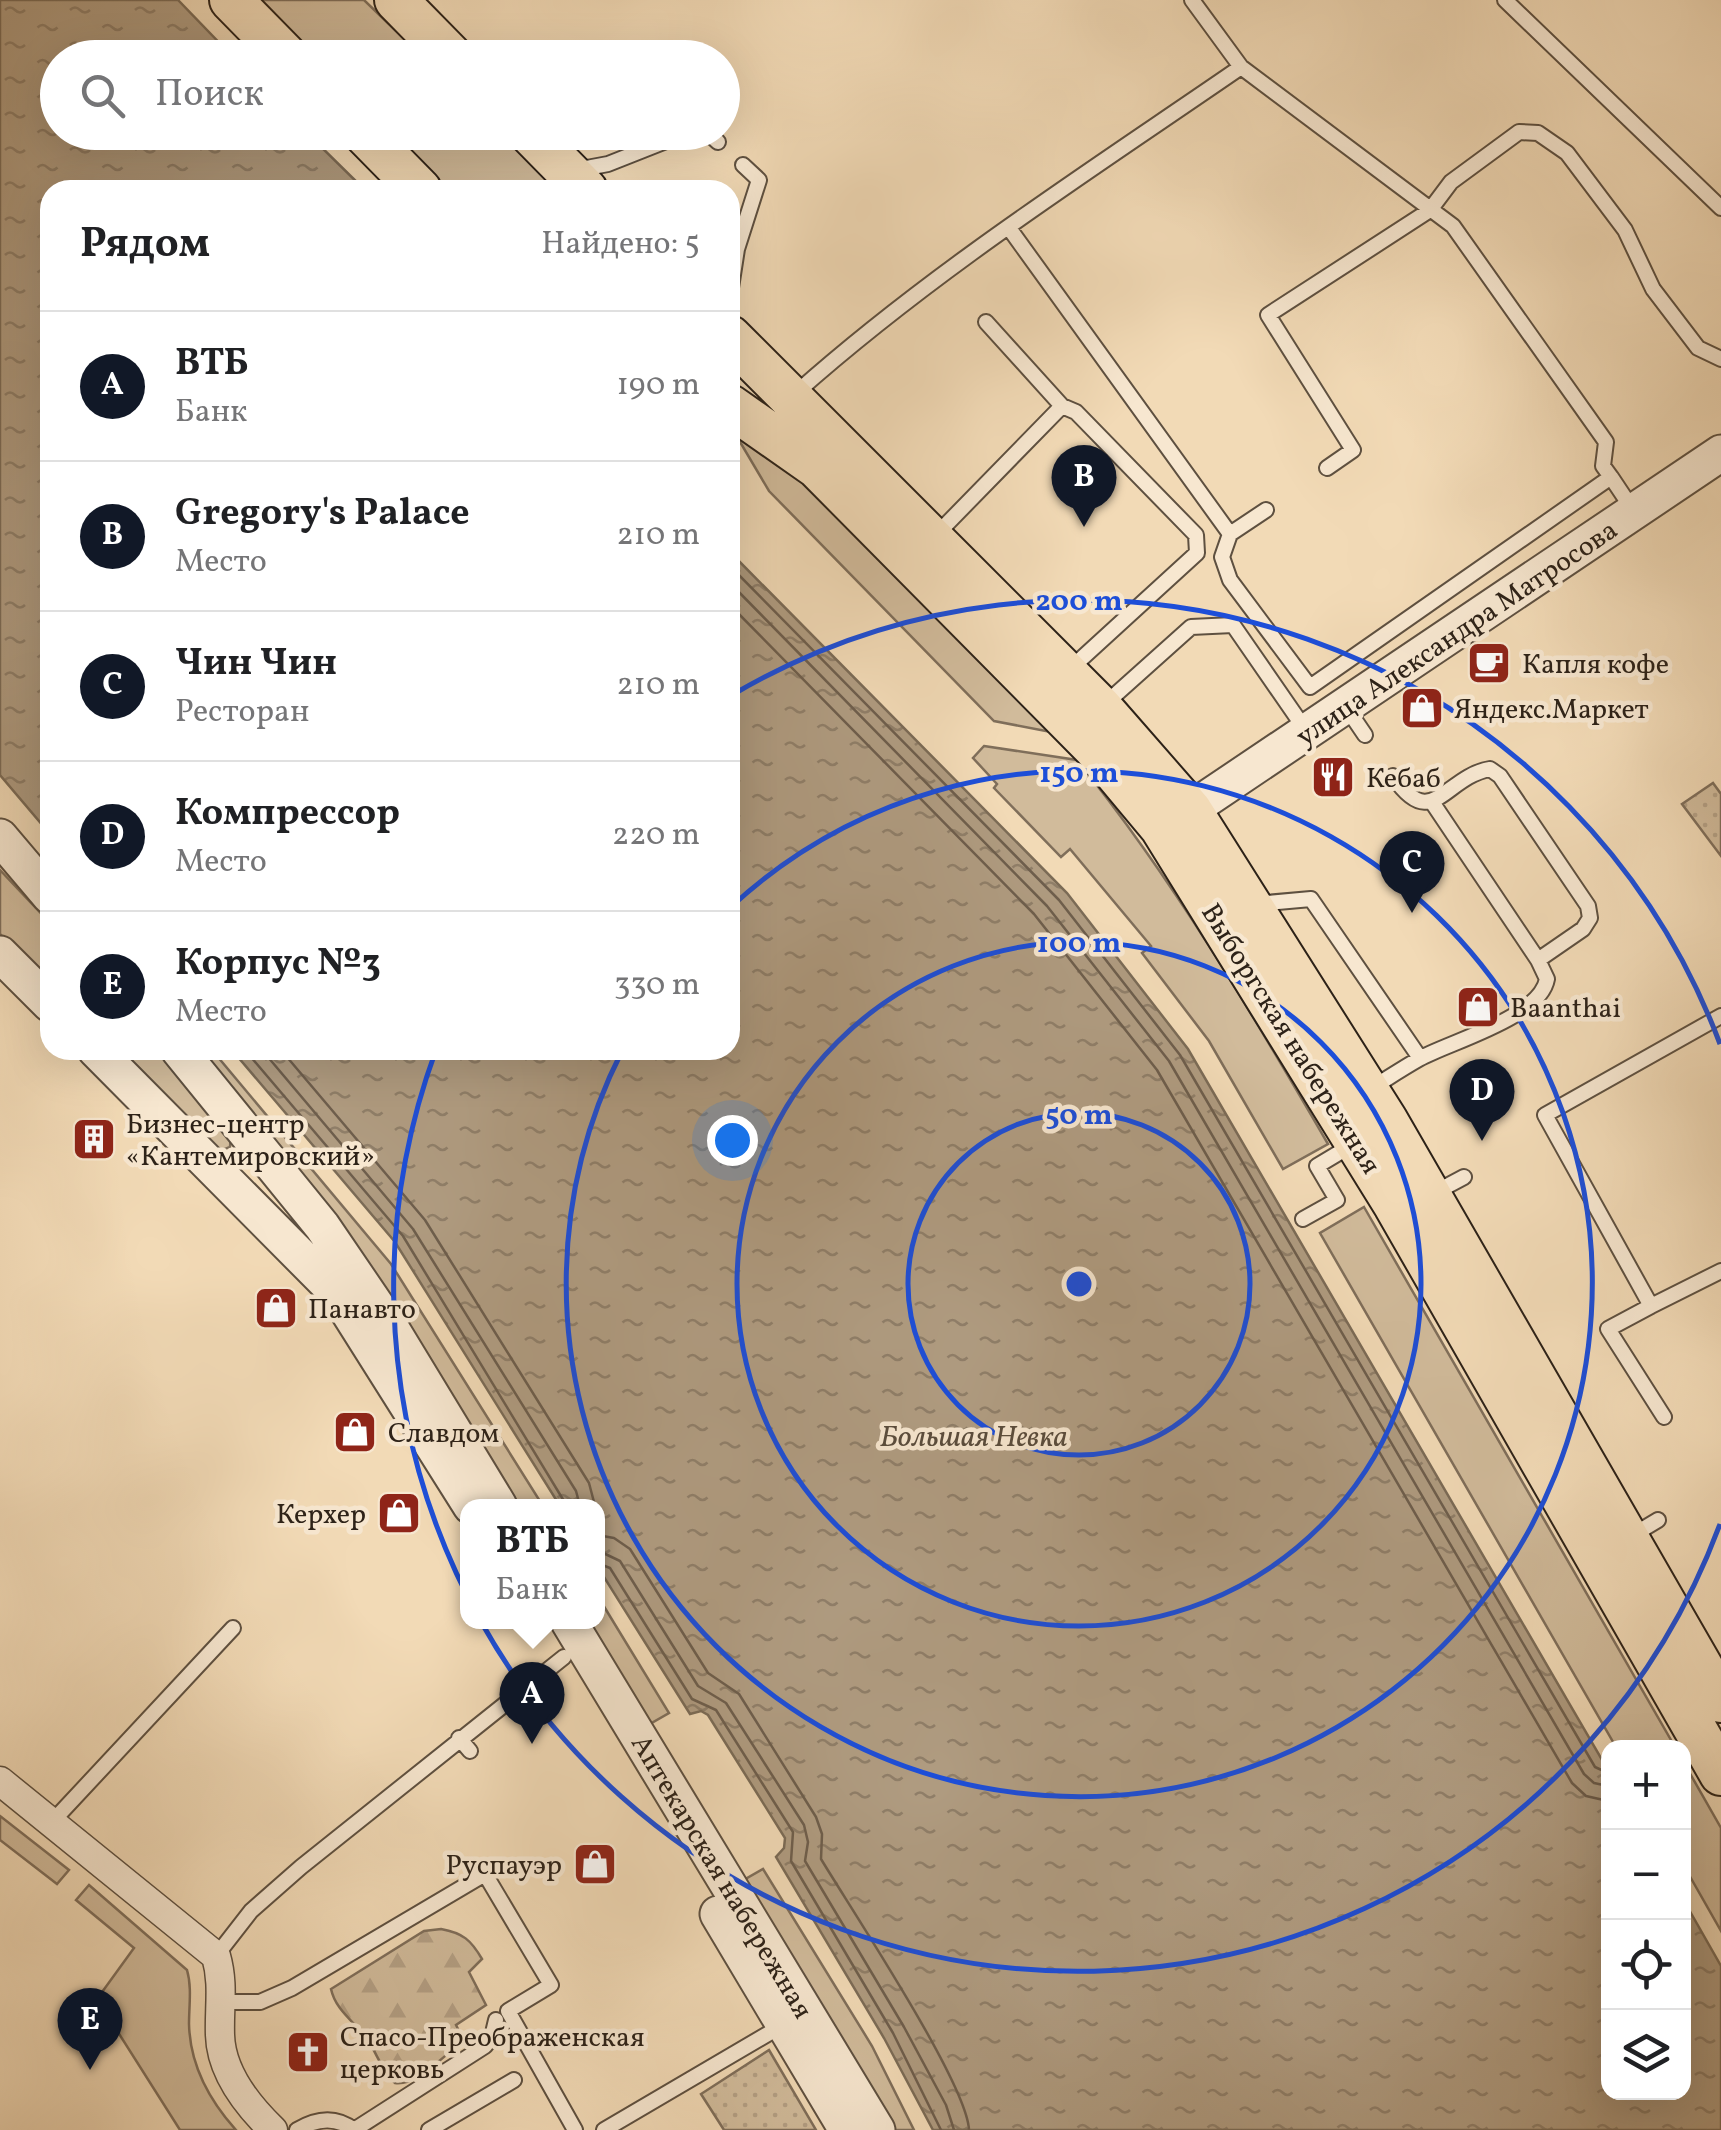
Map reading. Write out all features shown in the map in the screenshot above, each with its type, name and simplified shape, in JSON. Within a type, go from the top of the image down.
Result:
[{"type":"main road","points":[[231,0],[270,40]]},
{"type":"main road","points":[[396,0],[436,40]]},
{"type":"main road","points":[[381,150],[410,180]]},
{"type":"main road","points":[[547,150],[576,180]]},
{"type":"main road","name":"Выборгская набережная","points":[[740,347],[1100,708],[1190,810],[1368,1091],[1447,1186],[1642,1529],[1721,1700]]},
{"type":"main road","name":"Выборгская набережная","points":[[740,413],[817,467],[1094,748],[1162,827],[1356,1142],[1721,1774]]},
{"type":"street","name":"улица Александра Матросова","points":[[1190,810],[1721,453]]},
{"type":"street","points":[[0,837],[40,884]]},
{"type":"street","points":[[0,954],[40,994]]},
{"type":"street","points":[[106,1060],[336,1292],[467,1499]]},
{"type":"street","points":[[187,1060],[358,1276],[495,1499]]},
{"type":"street","points":[[213,1168],[244,1162],[249,1154],[249,1134]]},
{"type":"street","name":"Аптекарская набережная","points":[[546,1629],[847,2130]]},
{"type":"street","name":"Аптекарская набережная","points":[[573,1629],[877,2130]]},
{"type":"street","points":[[0,1781],[216,1956],[222,2002],[220,2037],[227,2068],[242,2095],[273,2130]]},
{"type":"lane","points":[[1192,0],[1242,67],[1452,226],[1606,442],[1603,466],[1634,511]]},
{"type":"lane","points":[[1505,0],[1721,208]]},
{"type":"lane","points":[[792,397],[854,342],[1009,228],[1242,67]]},
{"type":"lane","points":[[1327,468],[1352,450],[1268,315],[1430,210],[1451,182],[1519,132],[1538,132],[1567,153],[1625,230],[1653,289],[1698,348],[1721,359]]},
{"type":"lane","points":[[579,180],[643,150]]},
{"type":"lane","points":[[740,239],[759,180],[742,164]]},
{"type":"lane","points":[[1009,228],[1230,534]]},
{"type":"lane","points":[[986,322],[1062,406],[1076,412],[1196,536],[1197,553],[1066,673]]},
{"type":"lane","points":[[932,539],[1062,406]]},
{"type":"lane","points":[[1310,687],[1611,477]]},
{"type":"lane","points":[[1266,510],[1230,534],[1222,556],[1230,580],[1310,687],[1328,718]]},
{"type":"lane","points":[[1100,708],[1190,627],[1233,625],[1328,718],[1365,735]]},
{"type":"lane","points":[[1393,776],[1408,799],[1432,802],[1478,771],[1490,769],[1500,776],[1588,906],[1590,918],[1583,929],[1538,960]]},
{"type":"lane","points":[[1368,1091],[1420,1058],[1489,1030],[1539,996],[1546,979],[1538,960],[1432,802]]},
{"type":"lane","points":[[1250,905],[1310,899],[1420,1058]]},
{"type":"lane","points":[[1650,1306],[1546,1115],[1721,1016]]},
{"type":"lane","points":[[1303,1219],[1337,1200],[1316,1166],[1356,1142]]},
{"type":"lane","points":[[1664,1417],[1608,1329],[1721,1271]]},
{"type":"lane","points":[[52,1822],[234,1628]]},
{"type":"lane","points":[[216,1956],[251,1910],[364,1825],[460,1738],[564,1657]]},
{"type":"lane","points":[[460,1738],[470,1751]]},
{"type":"lane","points":[[222,2002],[260,2002],[292,1988],[486,1874],[552,1986],[508,2010],[576,2130]]},
{"type":"lane","points":[[297,2130],[323,2119],[342,2121],[354,2130],[484,2046],[492,2037],[496,2020]]},
{"type":"lane","points":[[604,2130],[784,2024]]},
{"type":"lane","points":[[429,2130],[514,2080]]},
{"type":"green space","points":[[258,0],[364,0],[405,40],[299,40]]},
{"type":"green space","points":[[408,150],[518,150],[549,180],[438,180]]},
{"type":"green space","points":[[740,429],[755,435],[1051,732],[994,721],[769,491],[740,442]]},
{"type":"green space","points":[[984,746],[1077,760],[1178,899],[1328,1144],[1283,1169],[1209,1041],[1142,953],[1151,946],[1070,849],[1061,857],[994,788],[997,784],[973,758]]},
{"type":"green space","points":[[1713,783],[1721,794],[1721,856],[1682,804]]},
{"type":"green space","points":[[0,870],[40,912],[40,975],[0,934]]},
{"type":"green space","points":[[124,1060],[169,1060],[231,1133],[230,1147],[218,1152]]},
{"type":"green space","points":[[203,1060],[220,1060],[391,1264],[539,1499],[509,1499]]},
{"type":"green space","points":[[1364,1207],[1671,1740],[1612,1740],[1320,1233]]},
{"type":"green space","points":[[605,1608],[669,1713],[648,1725],[588,1629],[605,1629]]},
{"type":"green space","points":[[1691,1775],[1721,1828],[1721,1931],[1691,1878]]},
{"type":"green space","points":[[0,1816],[69,1870],[57,1884],[0,1840]]},
{"type":"green space","points":[[763,1869],[872,2046],[914,2130],[892,2130],[742,1881]]},
{"type":"green space","points":[[89,1885],[187,1970],[190,2039],[197,2068],[217,2107],[236,2130],[180,2130],[97,1999],[134,1948],[76,1900]]},
{"type":"green space","points":[[441,1929],[466,1938],[482,1959],[469,1972],[486,2005],[456,2025],[464,2041],[413,2080],[395,2083],[364,2035],[337,2004],[331,1989],[424,1931]]},
{"type":"green space","points":[[769,2050],[816,2130],[724,2130],[701,2094]]},
{"type":"water","points":[[0,0],[178,0],[217,40],[40,40],[40,150],[324,150],[355,180],[40,180],[40,822],[0,775]]},
{"type":"water","name":"Большая Невка","points":[[740,562],[1067,893],[1188,1049],[1601,1758],[1601,2100],[1691,2100],[1691,1913],[1721,1966],[1721,2130],[933,2130],[884,2038],[776,1857],[784,1848],[785,1838],[708,1715],[701,1711],[690,1714],[605,1579],[605,1499],[556,1499],[395,1242],[240,1060],[740,1060]]},
{"type":"place","name":"Gregory's Palace","points":[[1084,527]]},
{"type":"place","name":"Капля кофе","points":[[1489,663]]},
{"type":"place","name":"Яндекс.Маркет","points":[[1422,708]]},
{"type":"place","name":"Кебаб","points":[[1333,777]]},
{"type":"place","name":"Чин Чин","points":[[1412,913]]},
{"type":"place","name":"Baanthai","points":[[1478,1007]]},
{"type":"place","name":"Бизнес-центр «Кантемировский»","points":[[94,1139]]},
{"type":"place","name":"Компрессор","points":[[1482,1141]]},
{"type":"place","name":"Панавто","points":[[276,1308]]},
{"type":"place","name":"Славдом","points":[[355,1432]]},
{"type":"place","name":"Керхер","points":[[399,1513]]},
{"type":"place","name":"ВТБ","points":[[532,1744]]},
{"type":"place","name":"Руспауэр","points":[[595,1864]]},
{"type":"place","name":"Спасо-Преображенская церковь","points":[[308,2052]]},
{"type":"place","name":"Корпус №3","points":[[90,2070]]}]
